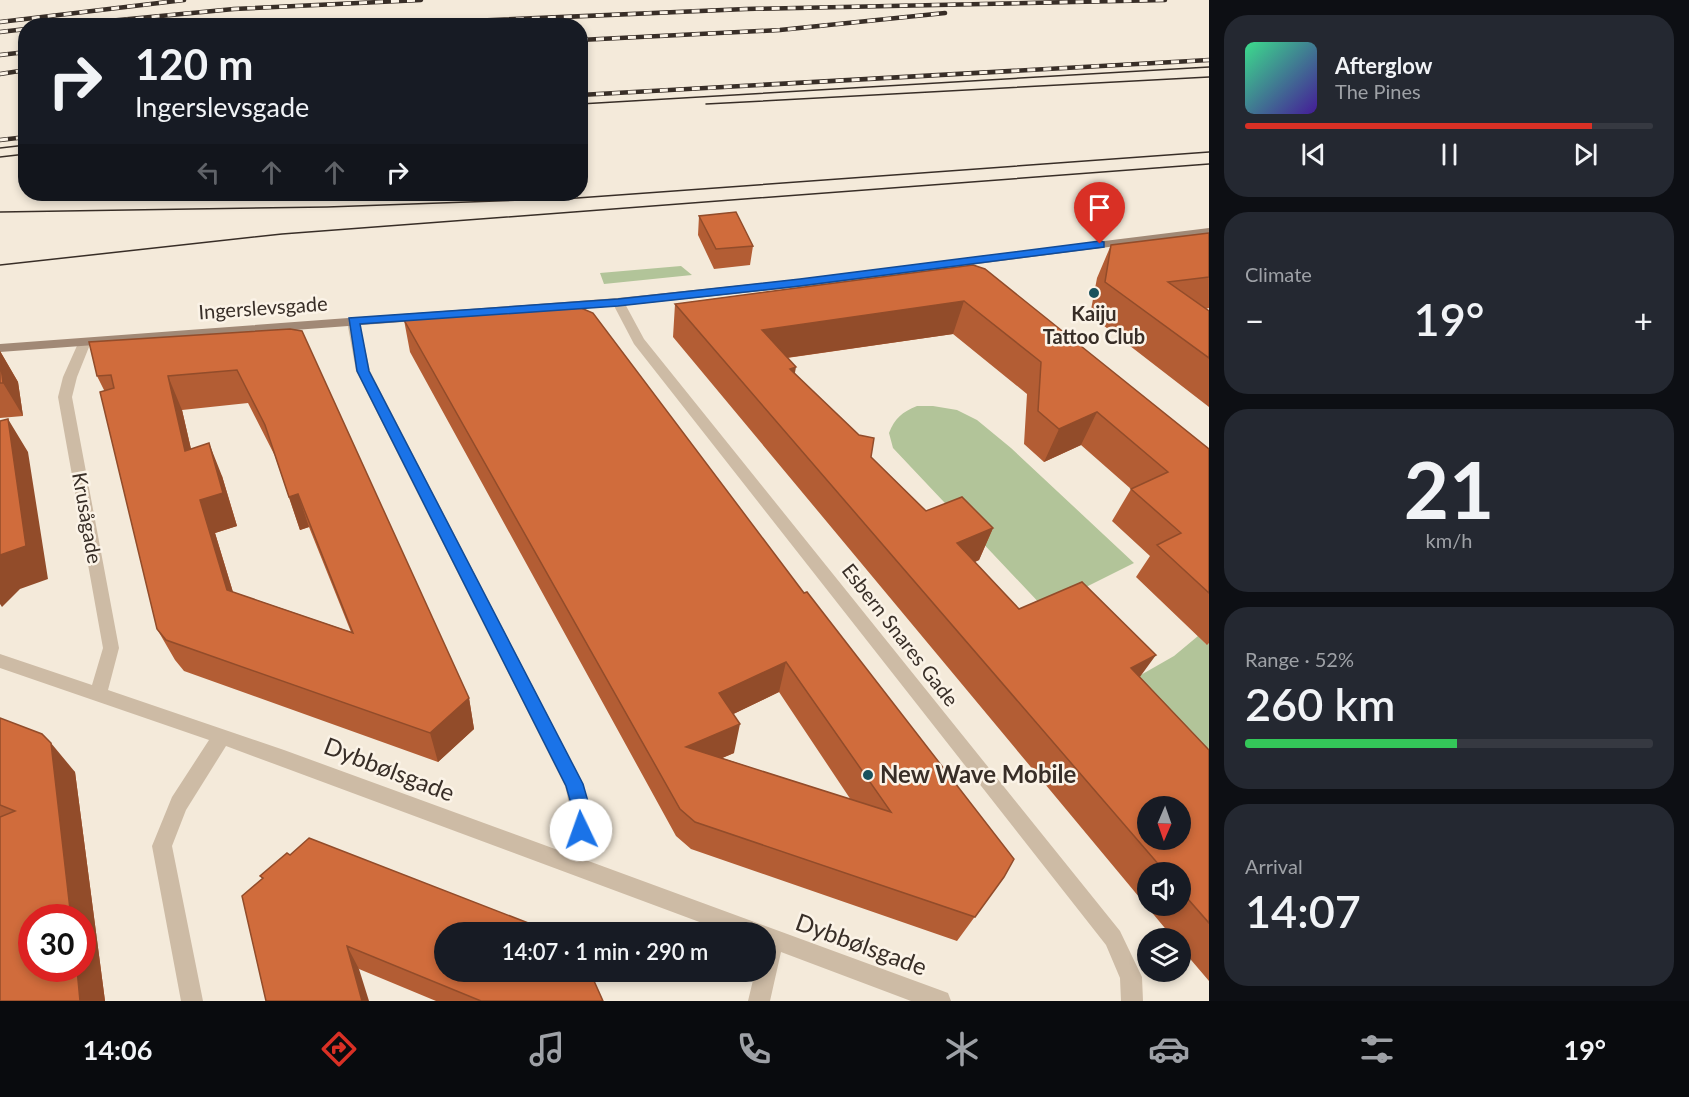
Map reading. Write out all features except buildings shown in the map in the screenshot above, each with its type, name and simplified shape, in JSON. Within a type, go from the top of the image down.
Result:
[{"type":"street","name":"Ingerslevsgade","points":[[0,348],[618,302],[1209,231]]},
{"type":"street","points":[[969,261],[988,276]]},
{"type":"street","name":"Esbern Snares Gade","points":[[618,302],[646,350],[1113,938],[1131,977],[1132,1001]]},
{"type":"street","points":[[353,321],[363,371],[574,784],[583,814],[578,846],[571,865]]},
{"type":"street","name":"Krusågade","points":[[85,342],[70,377],[65,397],[111,648],[98,695]]},
{"type":"street","name":"Dybbølsgade","points":[[0,661],[284,758],[727,922]]},
{"type":"street","points":[[192,1001],[162,846],[179,804],[221,738]]},
{"type":"street","name":"Dybbølsgade","points":[[776,940],[940,1001]]},
{"type":"street","points":[[759,1001],[761,982]]},
{"type":"green space","points":[[681,266],[692,275],[604,284],[600,273]]},
{"type":"green space","points":[[917,406],[957,410],[977,420],[1011,448],[1134,563],[1044,608],[893,448],[889,433],[894,423],[903,413]]},
{"type":"green space","points":[[1198,636],[1206,644],[1209,643],[1209,780],[1141,690],[1139,676],[1174,656]]},
{"type":"tram line","points":[[588,104],[1209,67]]},
{"type":"tram line","points":[[706,104],[1209,77]]},
{"type":"tram line","points":[[0,148],[18,146]]},
{"type":"tram line","points":[[588,197],[1209,152]]},
{"type":"tram line","points":[[0,157],[18,155]]},
{"type":"tram line","points":[[0,265],[282,234],[1209,164]]},
{"type":"tram line","points":[[0,212],[327,207],[494,201]]},
{"type":"railway","points":[[33,18],[184,0]]},
{"type":"railway","points":[[140,18],[234,9],[421,0]]},
{"type":"railway","points":[[540,18],[746,9],[1165,0]]},
{"type":"railway","points":[[588,40],[780,30],[945,13]]},
{"type":"railway","points":[[0,22],[18,20]]},
{"type":"railway","points":[[0,32],[18,30]]},
{"type":"railway","points":[[0,55],[18,53]]},
{"type":"railway","points":[[588,95],[1209,60]]},
{"type":"railway","points":[[0,74],[18,71]]},
{"type":"railway","points":[[0,140],[18,138]]},
{"type":"place","name":"Kaiju Tattoo Club","points":[[1094,293]]},
{"type":"place","name":"New Wave Mobile","points":[[868,775]]},
{"type":"route","points":[[581,830],[583,814],[574,784],[363,371],[353,321],[618,302],[800,283],[1100,244]]}]
